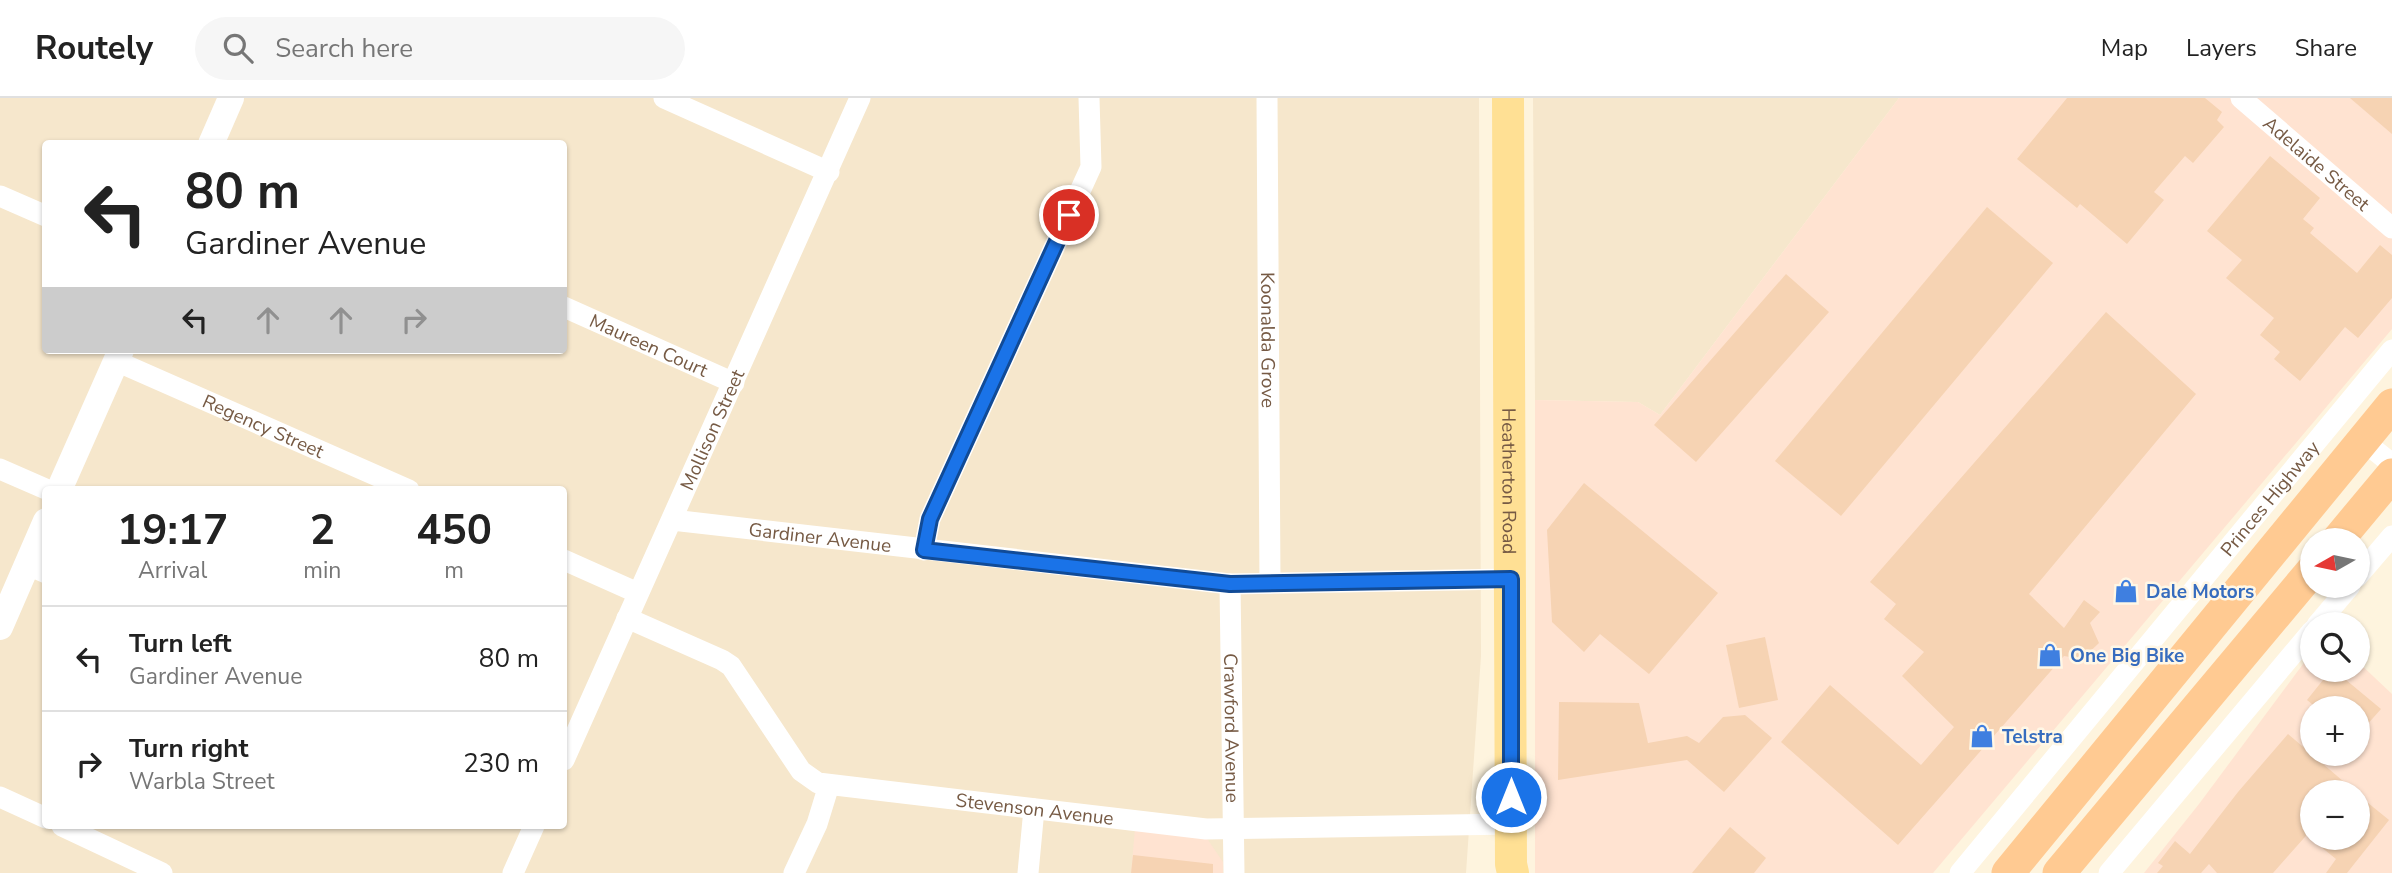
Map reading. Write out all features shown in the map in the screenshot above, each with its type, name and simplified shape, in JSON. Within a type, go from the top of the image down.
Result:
[{"type":"highway","name":"Princes Highway","points":[[2008,873],[2392,405]]},
{"type":"highway","points":[[2348,528],[2392,475]]},
{"type":"highway","points":[[2059,873],[2300,584]]},
{"type":"main road","name":"Heatherton Road","points":[[1508,98],[1511,579],[1509,870]]},
{"type":"street","points":[[213,140],[231,98]]},
{"type":"street","points":[[664,98],[829,172]]},
{"type":"street","name":"Mollison Street","points":[[567,753],[860,98]]},
{"type":"street","points":[[924,550],[930,519],[1091,167],[1089,98]]},
{"type":"street","name":"Koonalda Grove","points":[[1266,98],[1270,583]]},
{"type":"street","name":"Adelaide Street","points":[[2241,98],[2392,228]]},
{"type":"street","points":[[0,196],[42,214]]},
{"type":"street","name":"Maureen Court","points":[[567,308],[734,383]]},
{"type":"street","name":"Princes Highway","points":[[1960,873],[2392,350]]},
{"type":"street","points":[[60,486],[119,355]]},
{"type":"street","name":"Regency Street","points":[[119,355],[400,486]]},
{"type":"street","points":[[2362,440],[2392,464]]},
{"type":"street","points":[[0,469],[42,487]]},
{"type":"street","name":"Gardiner Avenue","points":[[672,520],[1230,584],[1511,579]]},
{"type":"street","points":[[2370,562],[2392,536]]},
{"type":"street","points":[[0,627],[37,569],[42,543]]},
{"type":"street","points":[[567,561],[638,593]]},
{"type":"street","name":"Crawford Avenue","points":[[1230,584],[1234,873]]},
{"type":"street","points":[[2328,612],[2340,598]]},
{"type":"street","name":"Stevenson Avenue","points":[[627,618],[722,660],[731,667],[801,771],[811,780],[829,785],[1206,829],[1511,824]]},
{"type":"street","points":[[2109,873],[2300,645]]},
{"type":"street","points":[[794,873],[817,824],[829,785]]},
{"type":"street","points":[[0,797],[42,816]]},
{"type":"street","points":[[1028,873],[1034,809]]},
{"type":"street","points":[[68,829],[162,873]]},
{"type":"street","points":[[513,873],[533,829]]},
{"type":"shaded area","points":[[0,98],[1479,98],[1481,656],[1466,873],[0,873]]},
{"type":"shaded area","points":[[1533,98],[1899,98],[1660,415],[1638,402],[1535,400]]},
{"type":"shaded area","points":[[1899,98],[2392,98],[2392,329],[1933,873],[1535,873],[1535,400],[1638,402],[1660,415]]},
{"type":"shaded area","points":[[2300,668],[2300,682],[2370,682],[2370,673],[2392,694],[2392,873],[2144,873]]},
{"type":"shaded area","points":[[1135,829],[1206,837],[1223,862],[1223,873],[1131,873]]},
{"type":"building","points":[[2067,98],[2205,98],[2222,112],[2217,120],[2224,127],[2193,163],[2185,156],[2154,192],[2164,200],[2127,244],[2080,204],[2077,208],[2017,159]]},
{"type":"building","points":[[2350,98],[2392,98],[2392,134]]},
{"type":"building","points":[[2270,156],[2320,198],[2303,219],[2314,228],[2310,233],[2357,273],[2380,245],[2392,255],[2392,298],[2358,338],[2345,327],[2300,381],[2274,359],[2280,352],[2260,335],[2274,318],[2226,278],[2242,260],[2207,231]]},
{"type":"building","points":[[1987,207],[2053,263],[1841,516],[1775,461]]},
{"type":"building","points":[[1786,274],[1829,312],[1696,462],[1654,425]]},
{"type":"building","points":[[2106,312],[2196,394],[2029,594],[2064,628],[2084,600],[2100,612],[2090,623],[2099,643],[2082,659],[2064,656],[1898,845],[1781,742],[1830,685],[1921,765],[1954,727],[1902,676],[1924,652],[1884,619],[1896,604],[1870,582]]},
{"type":"building","points":[[1584,483],[1718,593],[1649,674],[1600,634],[1584,652],[1552,622],[1547,530]]},
{"type":"building","points":[[1765,637],[1778,700],[1739,708],[1726,645]]},
{"type":"building","points":[[2321,682],[2348,682],[2365,696],[2310,696]]},
{"type":"building","points":[[2370,700],[2381,709],[2370,721]]},
{"type":"building","points":[[1559,702],[1639,703],[1648,743],[1687,736],[1699,743],[1723,717],[1745,715],[1772,738],[1724,792],[1687,760],[1558,780]]},
{"type":"building","points":[[2288,734],[2300,744],[2300,766],[2325,766],[2342,780],[2300,780],[2300,843],[2273,873],[2217,873],[2209,864],[2201,873],[2157,873],[2163,866],[2158,863],[2175,841],[2190,854]]},
{"type":"building","points":[[2370,805],[2389,820],[2370,844]]},
{"type":"building","points":[[1730,827],[1766,858],[1754,873],[1692,873]]},
{"type":"building","points":[[2325,850],[2365,850],[2347,873],[2326,873],[2336,859]]},
{"type":"building","points":[[1133,855],[1213,864],[1213,873],[1131,873]]},
{"type":"place","name":"Dale Motors","points":[[2126,591]]},
{"type":"place","name":"One Big Bike","points":[[2050,655]]},
{"type":"place","name":"Telstra","points":[[1982,736]]},
{"type":"route","points":[[1069,215],[930,519],[924,550],[1230,584],[1511,579],[1511,797]]}]
